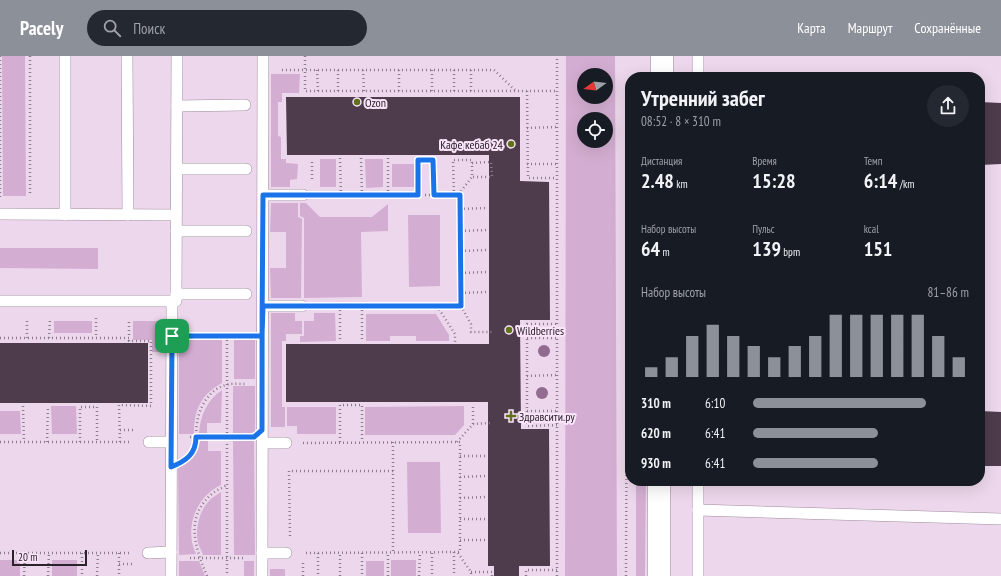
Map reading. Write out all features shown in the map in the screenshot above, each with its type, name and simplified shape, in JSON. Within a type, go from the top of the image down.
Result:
[{"type":"street","points":[[662,56],[662,72]]},
{"type":"street","points":[[659,486],[659,576]]},
{"type":"lane","points":[[64,56],[65,214]]},
{"type":"lane","points":[[127,56],[128,215]]},
{"type":"lane","points":[[171,576],[172,336],[177,169],[176,56]]},
{"type":"lane","points":[[262,576],[263,56]]},
{"type":"lane","points":[[698,56],[698,72]]},
{"type":"lane","points":[[177,106],[246,105]]},
{"type":"lane","points":[[177,169],[246,169]]},
{"type":"lane","points":[[263,195],[303,195]]},
{"type":"lane","points":[[0,214],[176,215]]},
{"type":"lane","points":[[176,231],[246,231]]},
{"type":"lane","points":[[0,301],[174,298],[246,294]]},
{"type":"lane","points":[[263,306],[302,306]]},
{"type":"lane","points":[[149,442],[171,442]]},
{"type":"lane","points":[[262,443],[286,443]]},
{"type":"lane","points":[[698,486],[698,576]]},
{"type":"lane","points":[[698,510],[1001,518]]},
{"type":"lane","points":[[148,553],[171,552]]},
{"type":"lane","points":[[262,555],[286,553]]},
{"type":"path","points":[[0,56],[0,199]]},
{"type":"path","points":[[30,56],[30,199]]},
{"type":"path","points":[[306,56],[306,91],[557,91]]},
{"type":"path","points":[[557,56],[557,576]]},
{"type":"path","points":[[263,70],[494,70],[517,92]]},
{"type":"path","points":[[317,70],[318,91]]},
{"type":"path","points":[[338,70],[338,91]]},
{"type":"path","points":[[363,70],[364,91]]},
{"type":"path","points":[[399,70],[399,91]]},
{"type":"path","points":[[432,70],[432,91]]},
{"type":"path","points":[[454,70],[454,91]]},
{"type":"path","points":[[470,91],[471,70]]},
{"type":"path","points":[[527,91],[528,178],[557,178]]},
{"type":"path","points":[[527,128],[557,127]]},
{"type":"path","points":[[340,158],[341,195]]},
{"type":"path","points":[[361,158],[362,195]]},
{"type":"path","points":[[388,158],[388,195]]},
{"type":"path","points":[[418,195],[418,160],[433,160],[434,195]]},
{"type":"path","points":[[454,195],[453,160],[472,160],[472,177],[458,195]]},
{"type":"path","points":[[472,163],[491,162],[492,177],[472,177]]},
{"type":"path","points":[[527,164],[557,164]]},
{"type":"path","points":[[303,195],[458,195]]},
{"type":"path","points":[[458,195],[460,195],[461,306],[471,324],[471,332],[492,332]]},
{"type":"path","points":[[460,209],[486,208]]},
{"type":"path","points":[[460,231],[486,230]]},
{"type":"path","points":[[461,251],[486,250]]},
{"type":"path","points":[[460,273],[486,272]]},
{"type":"path","points":[[461,293],[486,292]]},
{"type":"path","points":[[302,306],[461,306]]},
{"type":"path","points":[[340,306],[340,342]]},
{"type":"path","points":[[362,306],[362,342]]},
{"type":"path","points":[[437,306],[455,334],[455,344]]},
{"type":"path","points":[[26,338],[27,316]]},
{"type":"path","points":[[50,316],[50,338]]},
{"type":"path","points":[[96,316],[96,338]]},
{"type":"path","points":[[129,316],[129,338]]},
{"type":"path","points":[[557,324],[527,324],[527,426],[557,425]]},
{"type":"path","points":[[172,336],[262,336]]},
{"type":"path","points":[[226,336],[227,576]]},
{"type":"path","points":[[0,338],[129,338],[129,341],[151,340],[151,406],[119,405],[120,442]]},
{"type":"path","points":[[527,338],[557,338]]},
{"type":"path","points":[[527,376],[557,375]]},
{"type":"path","points":[[171,467],[181,463],[189,457],[194,448],[199,414],[203,404],[216,390],[227,385],[262,384]]},
{"type":"path","points":[[340,442],[340,405],[362,405],[362,442]]},
{"type":"path","points":[[456,442],[473,424],[473,405]]},
{"type":"path","points":[[23,406],[24,442]]},
{"type":"path","points":[[48,406],[48,442]]},
{"type":"path","points":[[80,442],[80,407],[97,407],[97,442]]},
{"type":"path","points":[[527,411],[557,411]]},
{"type":"path","points":[[473,424],[492,424]]},
{"type":"path","points":[[120,430],[132,430]]},
{"type":"path","points":[[171,430],[179,437],[254,437],[262,430]]},
{"type":"path","points":[[0,442],[149,442]]},
{"type":"path","points":[[393,442],[393,553]]},
{"type":"path","points":[[286,443],[460,442],[460,552],[458,552]]},
{"type":"path","points":[[460,456],[486,456]]},
{"type":"path","points":[[286,553],[290,553],[289,471],[393,471]]},
{"type":"path","points":[[460,477],[486,476]]},
{"type":"path","points":[[207,576],[195,545],[195,522],[200,508],[207,499],[227,485]]},
{"type":"path","points":[[626,486],[626,576]]},
{"type":"path","points":[[460,498],[486,497]]},
{"type":"path","points":[[460,519],[487,519]]},
{"type":"path","points":[[460,540],[486,540]]},
{"type":"path","points":[[388,552],[388,576]]},
{"type":"path","points":[[419,576],[420,552]]},
{"type":"path","points":[[432,552],[432,576]]},
{"type":"path","points":[[454,552],[454,576]]},
{"type":"path","points":[[303,576],[303,553],[458,552]]},
{"type":"path","points":[[458,552],[471,574],[492,572],[492,576]]},
{"type":"path","points":[[0,553],[148,553]]},
{"type":"path","points":[[24,576],[25,553]]},
{"type":"path","points":[[48,553],[48,576]]},
{"type":"path","points":[[82,553],[82,576]]},
{"type":"path","points":[[98,553],[98,576]]},
{"type":"path","points":[[119,553],[119,576]]},
{"type":"path","points":[[318,553],[318,576]]},
{"type":"path","points":[[340,553],[340,576]]},
{"type":"path","points":[[362,553],[362,576]]},
{"type":"path","points":[[171,564],[179,558],[227,558],[262,555]]},
{"type":"path","points":[[526,576],[526,570],[557,570]]},
{"type":"shaded area","points":[[2,56],[25,56],[26,196],[3,196]]},
{"type":"shaded area","points":[[566,56],[615,56],[617,576],[565,576]]},
{"type":"shaded area","points":[[271,74],[300,74],[299,93],[282,93],[282,102],[278,102],[278,136],[281,137],[281,159],[286,159],[286,163],[298,164],[297,179],[290,180],[290,187],[271,187]]},
{"type":"shaded area","points":[[320,159],[336,159],[336,187],[320,187]]},
{"type":"shaded area","points":[[365,159],[383,159],[383,187],[366,188]]},
{"type":"shaded area","points":[[392,164],[414,164],[414,187],[392,187]]},
{"type":"shaded area","points":[[271,203],[298,203],[298,217],[302,219],[301,298],[271,298],[270,268],[286,268],[286,232],[270,232]]},
{"type":"shaded area","points":[[300,203],[306,203],[320,217],[372,217],[388,204],[388,231],[361,232],[362,297],[304,298],[304,218],[300,216]]},
{"type":"shaded area","points":[[408,215],[440,215],[440,286],[409,287]]},
{"type":"shaded area","points":[[0,248],[98,248],[98,269],[0,268]]},
{"type":"shaded area","points":[[271,313],[295,313],[295,321],[302,321],[302,334],[286,334],[286,341],[282,341],[282,407],[285,407],[285,427],[271,427]]},
{"type":"shaded area","points":[[314,313],[335,313],[336,341],[300,342],[300,336],[304,336],[304,321],[314,321]]},
{"type":"shaded area","points":[[366,314],[436,314],[449,335],[449,341],[416,341],[416,336],[390,336],[390,341],[366,341]]},
{"type":"shaded area","points":[[54,321],[92,321],[92,333],[54,333]]},
{"type":"shaded area","points":[[133,321],[164,321],[164,352],[152,352],[152,340],[133,340]]},
{"type":"shaded area","points":[[255,339],[255,379],[234,379],[234,340]]},
{"type":"shaded area","points":[[179,340],[222,340],[222,383],[209,393],[200,404],[195,417],[194,434],[179,434]]},
{"type":"shaded area","points":[[233,386],[255,386],[255,434],[233,434]]},
{"type":"shaded area","points":[[222,390],[221,423],[207,423],[207,433],[199,434],[205,409],[212,399]]},
{"type":"shaded area","points":[[51,406],[76,406],[77,434],[52,434]]},
{"type":"shaded area","points":[[464,406],[464,425],[455,435],[365,435],[365,407]]},
{"type":"shaded area","points":[[287,407],[336,407],[336,434],[297,434],[297,426],[287,426]]},
{"type":"shaded area","points":[[0,411],[20,411],[21,434],[0,434]]},
{"type":"shaded area","points":[[208,440],[208,451],[221,451],[221,485],[212,490],[204,498],[192,521],[191,538],[196,554],[179,555],[178,468],[187,463],[193,457],[199,441]]},
{"type":"shaded area","points":[[233,440],[254,440],[255,555],[234,555]]},
{"type":"shaded area","points":[[407,462],[440,462],[441,533],[408,533]]},
{"type":"shaded area","points":[[636,486],[646,486],[645,576],[636,576]]},
{"type":"shaded area","points":[[221,492],[221,555],[203,555],[197,538],[200,515],[212,498]]},
{"type":"shaded area","points":[[0,560],[20,560],[20,576],[0,576]]},
{"type":"shaded area","points":[[52,560],[77,560],[77,576],[52,576]]},
{"type":"shaded area","points":[[391,560],[416,560],[416,576],[391,576]]},
{"type":"shaded area","points":[[179,561],[199,561],[205,576],[179,576]]},
{"type":"shaded area","points":[[244,561],[254,561],[254,576],[244,576]]},
{"type":"shaded area","points":[[366,561],[384,561],[384,576],[366,576]]},
{"type":"shaded area","points":[[270,569],[285,569],[285,576],[270,576]]},
{"type":"building","points":[[286,97],[520,97],[520,181],[549,182],[550,320],[520,320],[521,429],[549,429],[550,566],[519,566],[519,576],[494,576],[494,566],[488,566],[488,402],[286,402],[286,344],[489,344],[489,155],[287,155]]},
{"type":"building","points":[[985,102],[1001,103],[1001,164],[985,165]]},
{"type":"building","points":[[0,343],[148,343],[148,403],[0,403]]},
{"type":"building","points":[[985,411],[1001,412],[1001,466],[985,466]]},
{"type":"place","name":"Ozon","points":[[357,102]]},
{"type":"place","name":"Кафе кебаб 24","points":[[511,144]]},
{"type":"place","name":"Wildberries","points":[[509,330]]},
{"type":"place","name":"Здравсити.ру","points":[[511,416]]},
{"type":"route","points":[[172,336],[171,467],[181,463],[189,457],[194,448],[196,437],[254,437],[262,430],[263,306],[263,195],[418,195],[418,160],[433,160],[434,195],[460,195],[461,306],[263,306],[262,336],[172,336]]}]
